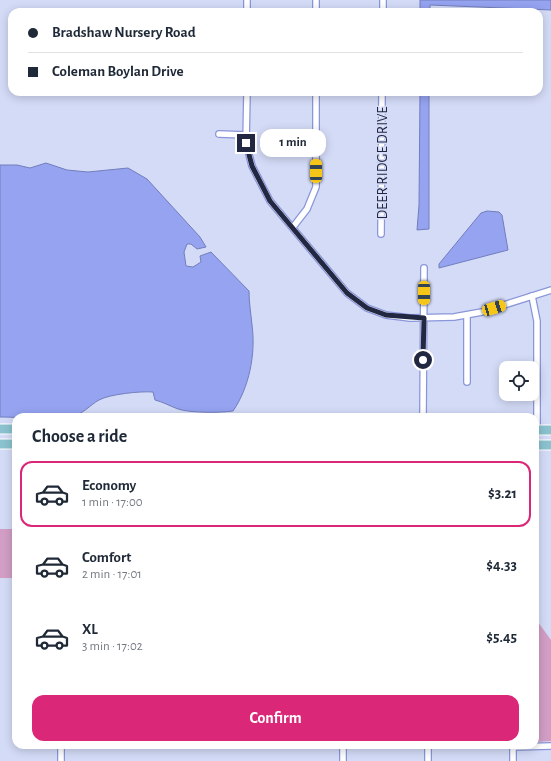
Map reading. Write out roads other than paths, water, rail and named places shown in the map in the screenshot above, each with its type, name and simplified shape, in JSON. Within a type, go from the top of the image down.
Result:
[{"type":"main road","points":[[0,429],[12,429]]},
{"type":"main road","points":[[539,430],[551,430]]},
{"type":"main road","points":[[0,444],[12,444]]},
{"type":"main road","points":[[539,445],[551,445]]},
{"type":"street","points":[[246,96],[246,143],[252,166],[270,201],[347,293],[367,308],[386,315],[424,318],[454,317],[467,315],[551,290]]},
{"type":"street","points":[[293,227],[307,209],[316,187],[316,96]]},
{"type":"street","name":"DEER RIDGE DRIVE","points":[[382,96],[382,234]]},
{"type":"street","points":[[219,134],[246,134]]},
{"type":"street","points":[[423,413],[424,268]]},
{"type":"street","points":[[532,296],[538,321],[536,413]]},
{"type":"street","points":[[467,315],[468,382]]},
{"type":"street","points":[[539,746],[551,746]]},
{"type":"street","points":[[61,749],[61,761]]},
{"type":"street","points":[[343,749],[343,761]]},
{"type":"street","points":[[428,749],[428,761]]},
{"type":"street","points":[[513,749],[513,761]]},
{"type":"water","points":[[420,0],[551,0],[551,10],[543,10],[543,8],[430,5],[430,8],[420,8]]},
{"type":"water","points":[[420,96],[429,96],[429,229],[417,230],[419,205]]},
{"type":"water","points":[[46,163],[67,170],[88,172],[128,168],[147,179],[200,237],[206,247],[197,249],[191,244],[187,244],[184,252],[186,266],[193,267],[201,262],[200,256],[211,252],[249,291],[253,336],[252,359],[243,392],[233,411],[205,412],[178,409],[155,400],[153,392],[148,392],[126,393],[110,396],[99,400],[81,413],[12,413],[12,417],[0,417],[0,165],[17,165],[30,168]]},
{"type":"water","points":[[487,211],[499,212],[502,215],[508,250],[439,268],[439,264],[481,213]]}]
